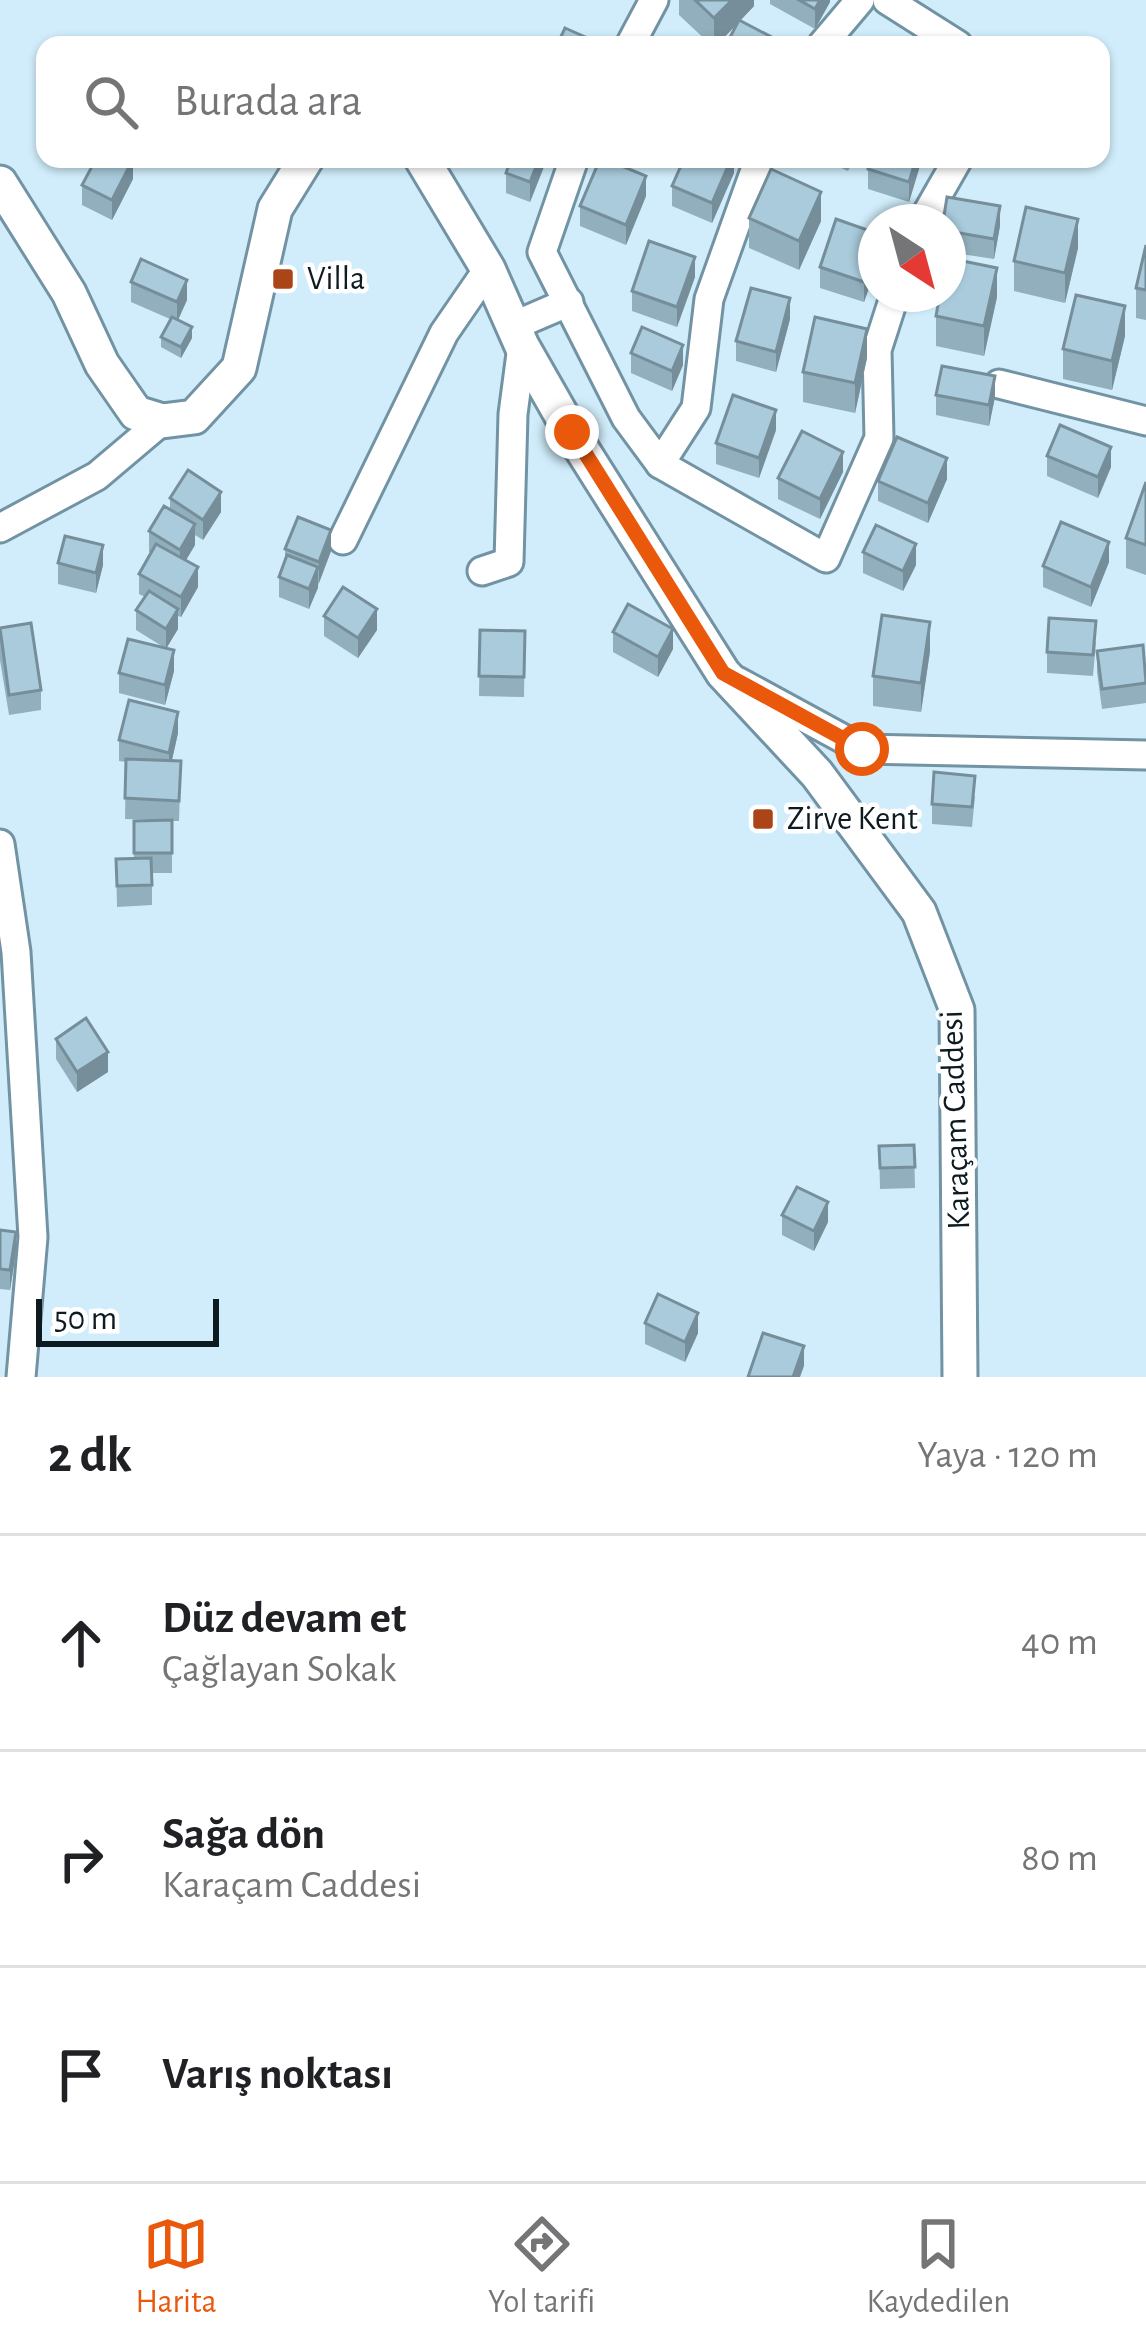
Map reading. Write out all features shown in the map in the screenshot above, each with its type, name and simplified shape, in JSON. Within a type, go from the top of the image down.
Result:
[{"type":"street","points":[[635,36],[654,0]]},
{"type":"street","points":[[830,36],[860,0]]},
{"type":"street","points":[[887,0],[944,36]]},
{"type":"street","points":[[0,183],[69,293],[102,364],[136,413],[162,421],[194,417],[238,368],[275,209],[300,168]]},
{"type":"street","name":"Karaçam Caddesi","points":[[427,168],[488,269],[517,336],[723,673],[817,774],[920,912],[957,1010],[960,1377]]},
{"type":"street","points":[[571,168],[542,252],[626,418],[660,464],[826,558],[879,438],[877,350],[889,312]]},
{"type":"street","points":[[660,464],[696,407],[710,299],[756,168]]},
{"type":"street","points":[[932,204],[953,168]]},
{"type":"street","points":[[343,540],[444,333],[488,269]]},
{"type":"street","points":[[482,571],[509,562],[517,336],[569,302]]},
{"type":"street","points":[[999,384],[1146,421]]},
{"type":"street","points":[[0,527],[97,476],[162,421]]},
{"type":"street","points":[[723,673],[862,749],[1146,754]]},
{"type":"street","points":[[0,844],[16,952],[33,1237],[20,1377]]},
{"type":"building","points":[[695,0],[732,0],[714,18]]},
{"type":"building","points":[[799,0],[820,0],[815,9]]},
{"type":"building","points":[[739,20],[770,36],[731,36]]},
{"type":"building","points":[[91,168],[128,168],[112,200],[82,185]]},
{"type":"building","points":[[508,168],[535,168],[530,182],[506,173]]},
{"type":"building","points":[[596,168],[627,168],[646,176],[626,225],[580,206]]},
{"type":"building","points":[[680,168],[727,168],[712,203],[672,186]]},
{"type":"building","points":[[868,168],[913,168],[909,182]]},
{"type":"building","points":[[771,169],[821,192],[799,241],[749,218]]},
{"type":"building","points":[[947,197],[1000,206],[994,239],[966,234],[966,204],[946,204]]},
{"type":"building","points":[[1026,207],[1078,219],[1065,273],[1014,261]]},
{"type":"building","points":[[836,219],[858,227],[858,280],[820,267]]},
{"type":"building","points":[[649,241],[695,257],[677,307],[632,291]]},
{"type":"building","points":[[1146,245],[1146,290],[1136,288]]},
{"type":"building","points":[[141,259],[187,280],[177,302],[131,282]]},
{"type":"building","points":[[966,262],[997,268],[984,326],[936,316],[937,312],[966,312]]},
{"type":"building","points":[[751,288],[790,298],[776,352],[736,341]]},
{"type":"building","points":[[1076,295],[1125,306],[1112,361],[1063,349]]},
{"type":"building","points":[[172,317],[192,327],[181,347],[161,337]]},
{"type":"building","points":[[815,317],[867,329],[855,383],[803,372]]},
{"type":"building","points":[[642,327],[683,345],[672,371],[631,353]]},
{"type":"building","points":[[942,366],[995,376],[989,405],[936,395]]},
{"type":"building","points":[[733,395],[776,410],[759,458],[716,443]]},
{"type":"building","points":[[1060,425],[1111,447],[1098,477],[1047,456]]},
{"type":"building","points":[[802,431],[843,452],[820,499],[778,478]]},
{"type":"building","points":[[897,437],[947,458],[928,503],[878,481]]},
{"type":"building","points":[[188,470],[221,492],[203,520],[170,498]]},
{"type":"building","points":[[1146,482],[1146,545],[1126,538]]},
{"type":"building","points":[[164,506],[195,524],[180,550],[149,531]]},
{"type":"building","points":[[298,517],[331,530],[319,562],[285,549]]},
{"type":"building","points":[[1061,522],[1109,542],[1091,587],[1043,566]]},
{"type":"building","points":[[876,525],[916,544],[903,571],[863,552]]},
{"type":"building","points":[[65,536],[103,545],[96,573],[58,563]]},
{"type":"building","points":[[156,544],[198,567],[181,597],[139,574]]},
{"type":"building","points":[[287,555],[318,567],[309,589],[279,577]]},
{"type":"building","points":[[343,587],[377,609],[358,638],[324,616]]},
{"type":"building","points":[[149,591],[178,609],[166,629],[136,610]]},
{"type":"building","points":[[628,604],[673,629],[658,657],[613,632]]},
{"type":"building","points":[[882,615],[930,622],[921,683],[873,676]]},
{"type":"building","points":[[1049,618],[1096,621],[1093,655],[1047,652]]},
{"type":"building","points":[[31,623],[41,690],[9,695],[0,628]]},
{"type":"building","points":[[480,630],[525,631],[524,677],[479,676]]},
{"type":"building","points":[[128,639],[174,650],[165,685],[119,673]]},
{"type":"building","points":[[1143,645],[1146,683],[1102,689],[1097,651]]},
{"type":"building","points":[[129,700],[178,712],[169,753],[119,740]]},
{"type":"building","points":[[126,759],[181,761],[179,801],[125,798]]},
{"type":"building","points":[[934,772],[975,776],[972,807],[932,804]]},
{"type":"building","points":[[172,820],[172,853],[134,853],[134,821]]},
{"type":"building","points":[[151,858],[152,885],[117,886],[116,859]]},
{"type":"building","points":[[86,1018],[108,1052],[77,1072],[56,1039]]},
{"type":"building","points":[[914,1145],[915,1167],[880,1168],[879,1146]]},
{"type":"building","points":[[797,1187],[828,1202],[814,1231],[782,1215]]},
{"type":"building","points":[[0,1230],[16,1232],[10,1270],[0,1269]]},
{"type":"building","points":[[658,1294],[698,1313],[685,1342],[645,1323]]},
{"type":"building","points":[[763,1333],[804,1346],[793,1377],[748,1377]]},
{"type":"place","name":"Villa","points":[[283,279]]},
{"type":"place","name":"Zirve Kent","points":[[763,819]]},
{"type":"route","points":[[572,432],[723,673],[862,749]]}]
